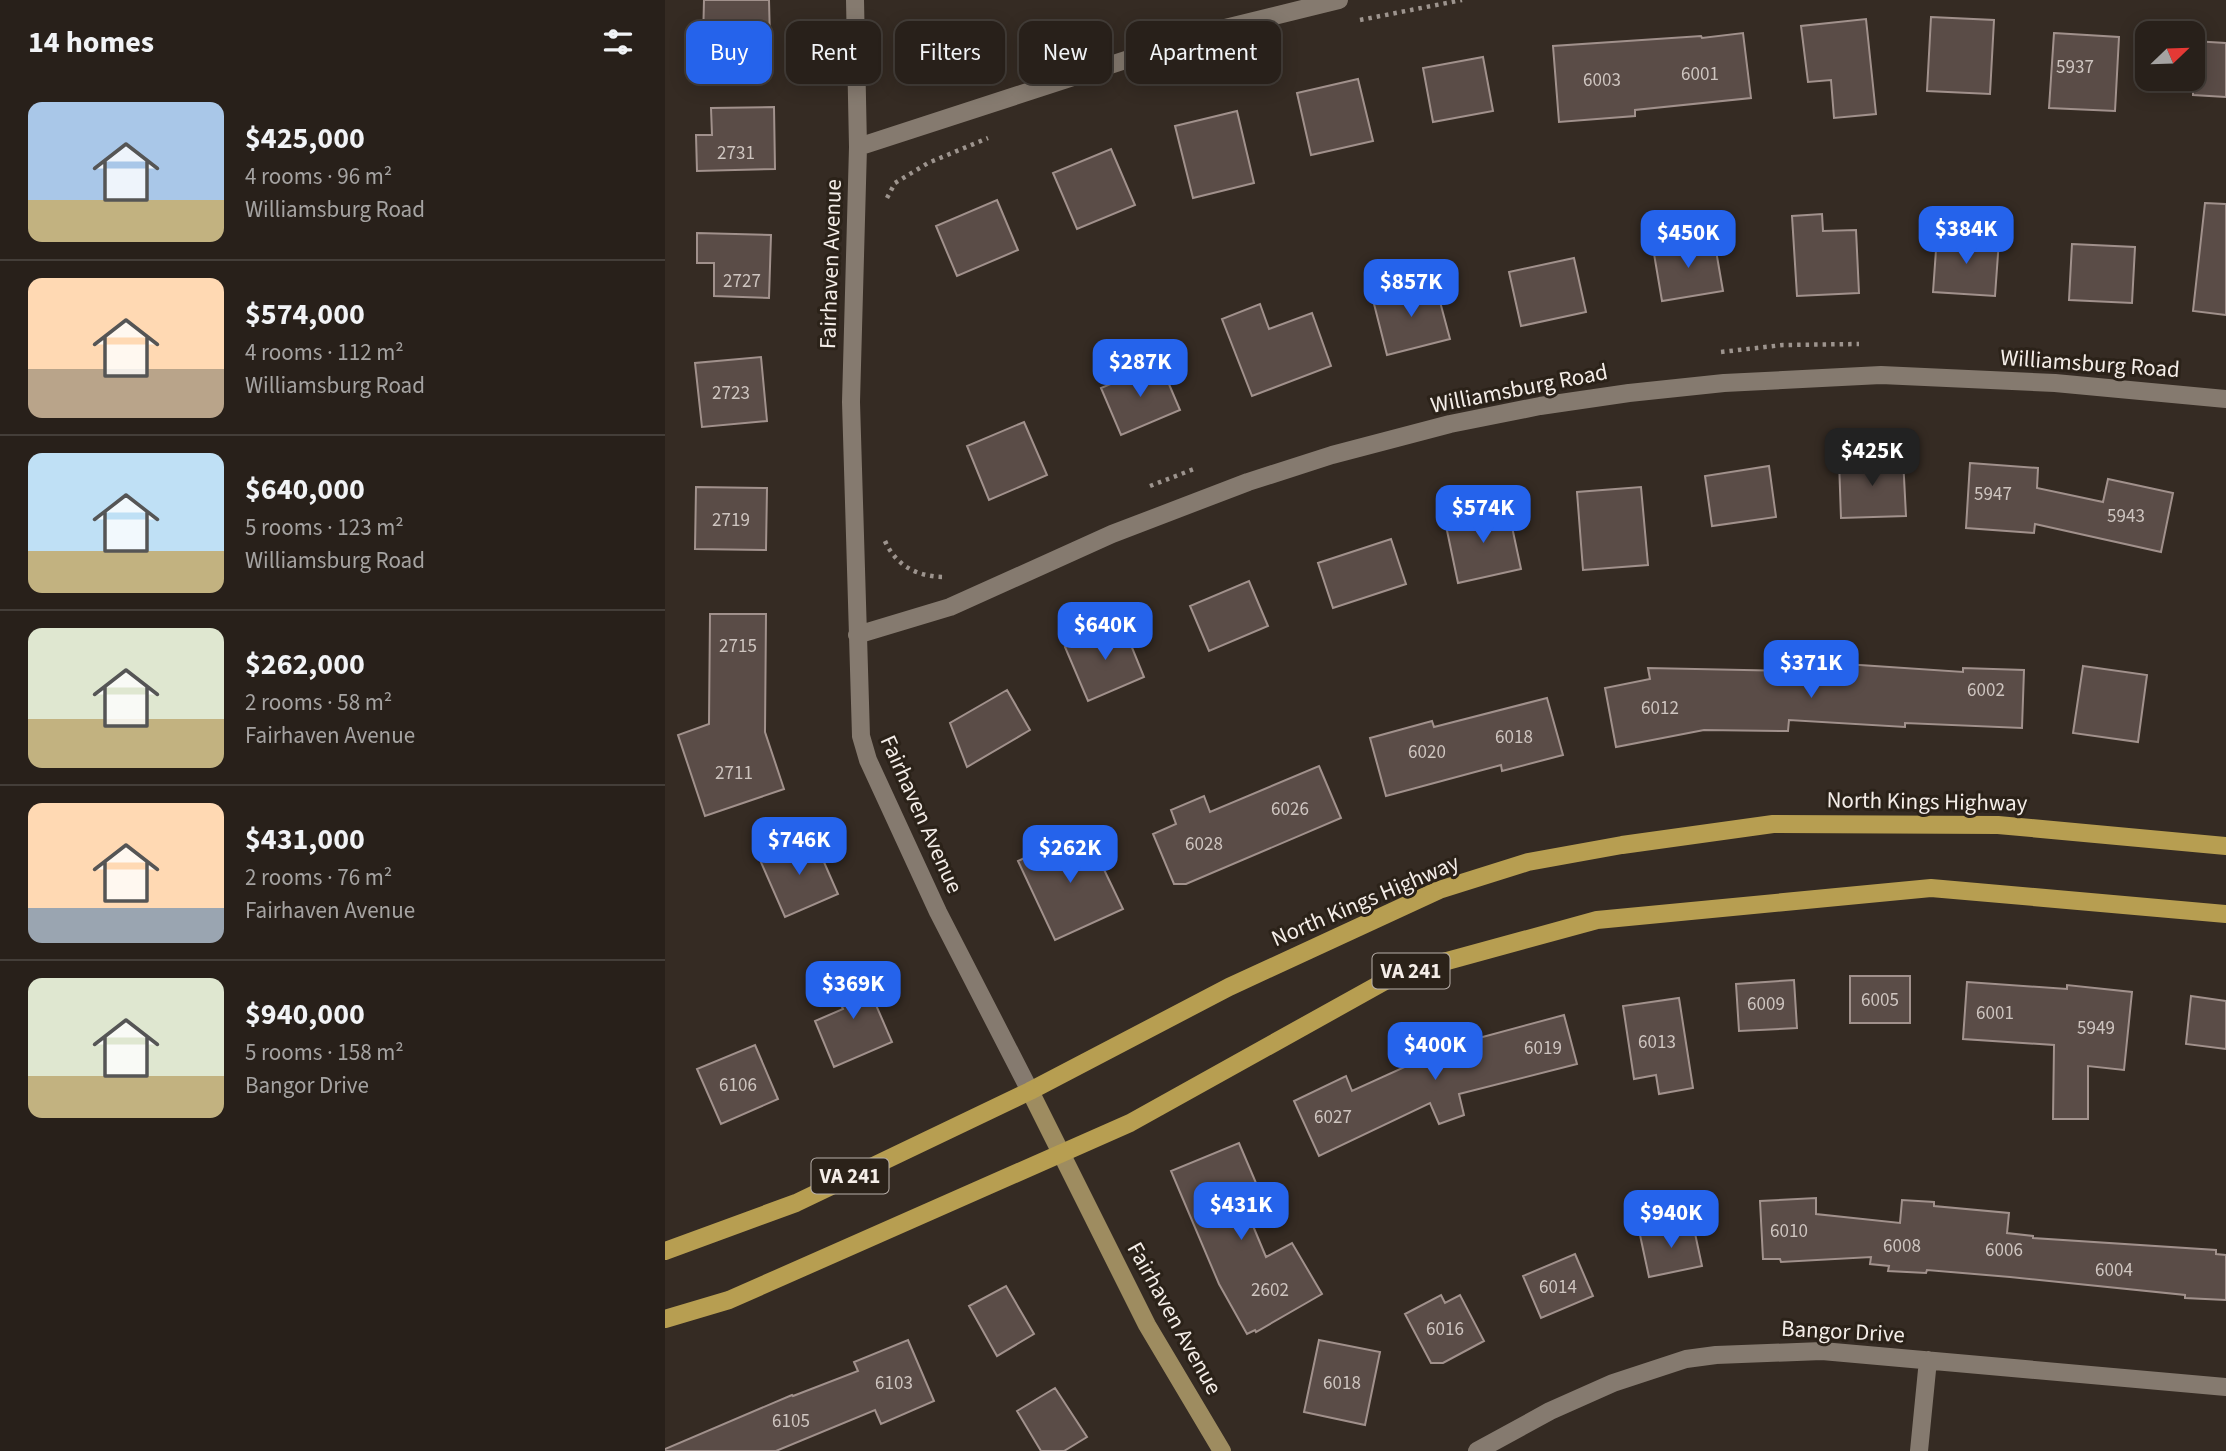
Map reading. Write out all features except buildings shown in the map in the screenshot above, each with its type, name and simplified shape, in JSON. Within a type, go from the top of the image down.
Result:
[{"type":"main road","name":"North Kings Highway","points":[[665,1251],[796,1203],[1030,1091],[1229,987],[1343,933],[1439,890],[1528,862],[1622,845],[1773,824],[1998,825],[2226,846]]},
{"type":"main road","name":"VA 241","points":[[665,1319],[729,1300],[1130,1123],[1395,975],[1597,920],[1931,887],[2226,914]]},
{"type":"street","name":"Fairhaven Avenue","points":[[855,0],[858,146],[851,402],[861,736],[868,760],[938,912],[1147,1325],[1222,1451]]},
{"type":"street","points":[[858,146],[1221,29],[1339,0]]},
{"type":"street","name":"Williamsburg Road","points":[[857,635],[950,607],[1112,534],[1248,482],[1332,455],[1450,424],[1540,406],[1724,383],[1881,375],[2055,383],[2226,399]]},
{"type":"street","name":"Bangor Drive","points":[[1477,1451],[1550,1411],[1613,1384],[1686,1359],[1744,1353],[1822,1351],[2226,1387]]},
{"type":"street","points":[[1919,1451],[1928,1360]]},
{"type":"path","points":[[1354,22],[1462,0]]},
{"type":"path","points":[[884,202],[895,183],[906,176],[928,163],[998,134]]},
{"type":"path","points":[[1711,353],[1783,345],[1863,344]]},
{"type":"path","points":[[1145,488],[1207,464]]},
{"type":"path","points":[[880,529],[889,551],[906,568],[930,577],[952,577]]}]
